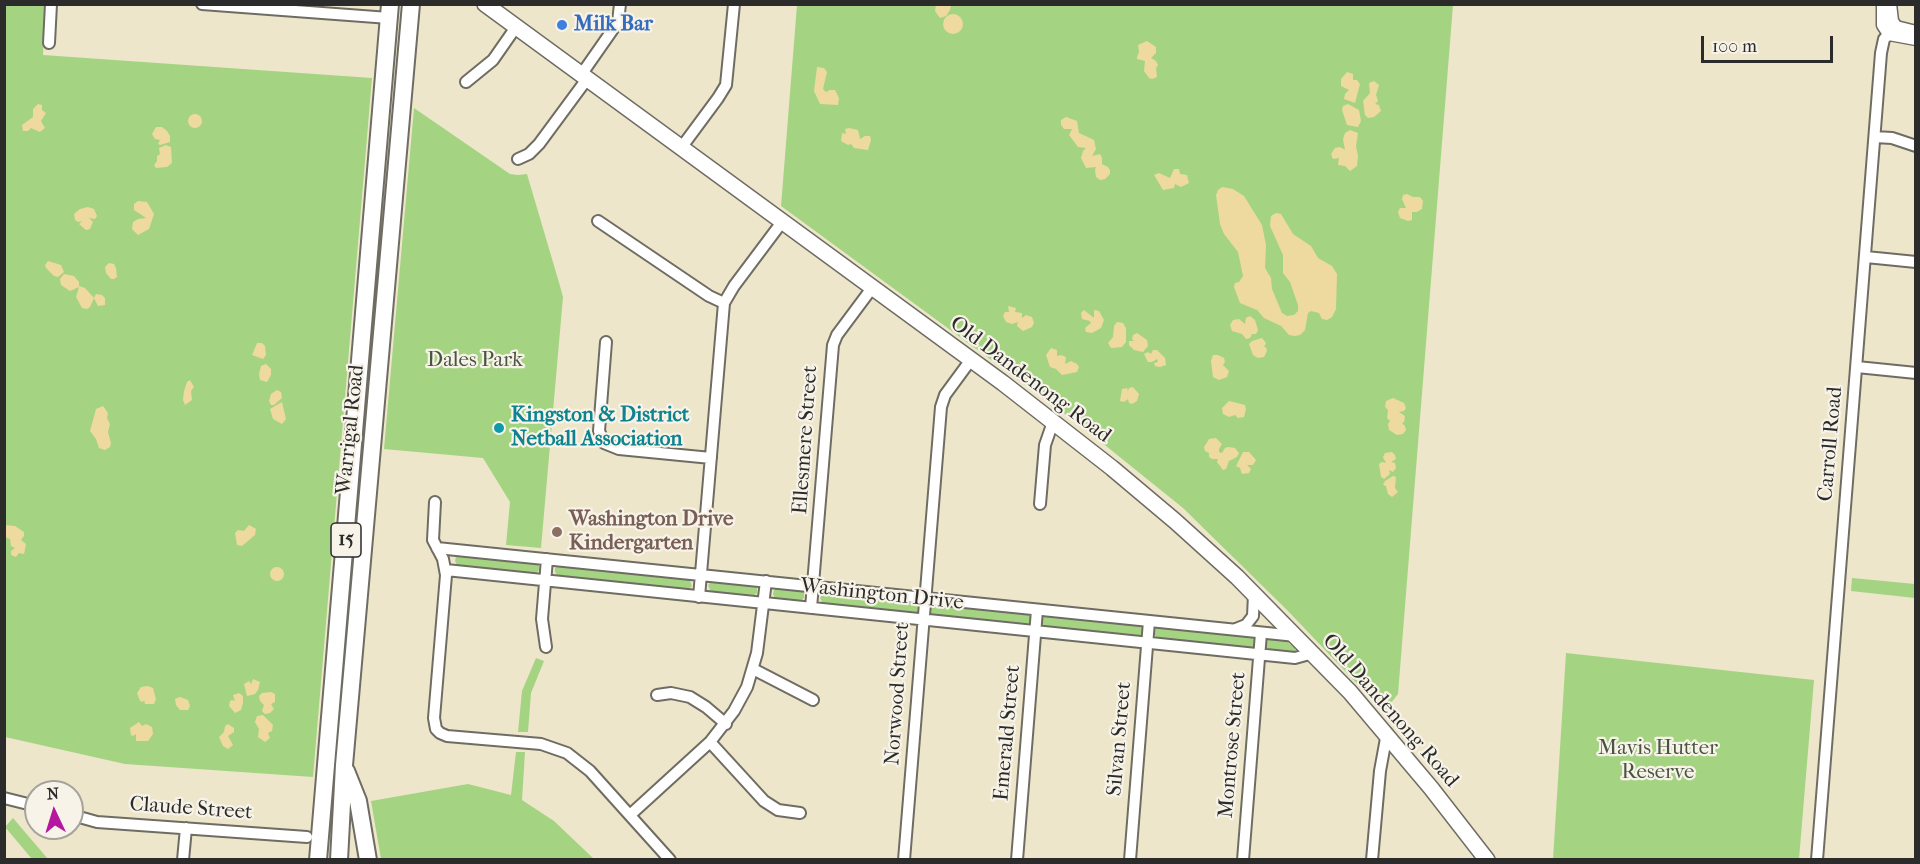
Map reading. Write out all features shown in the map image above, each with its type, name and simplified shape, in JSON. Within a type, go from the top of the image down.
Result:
[{"type":"highway","name":"Warrigal Road","points":[[339,860],[344,765],[411,5]]},
{"type":"highway","name":"Warrigal Road","points":[[318,860],[389,11]]},
{"type":"highway","points":[[344,765],[358,801],[368,860]]},
{"type":"main road","name":"Old Dandenong Road","points":[[485,4],[1003,383],[1112,468],[1175,521],[1254,594],[1387,733],[1487,860]]},
{"type":"street","points":[[49,44],[51,4]]},
{"type":"street","points":[[202,4],[389,11]]},
{"type":"street","points":[[518,159],[526,157],[539,144],[584,77],[618,22],[620,4]]},
{"type":"street","points":[[681,148],[726,85],[734,4]]},
{"type":"street","points":[[1882,4],[1883,25],[1892,31],[1916,39]]},
{"type":"street","points":[[1890,4],[1892,31]]},
{"type":"street","points":[[466,82],[493,60],[516,27]]},
{"type":"street","points":[[1892,31],[1916,32]]},
{"type":"street","name":"Carroll Road","points":[[1816,860],[1882,45],[1892,31]]},
{"type":"street","points":[[1875,136],[1892,138],[1916,146]]},
{"type":"street","points":[[598,221],[709,296],[724,303]]},
{"type":"street","points":[[699,597],[724,303],[782,222]]},
{"type":"street","points":[[1866,257],[1916,262]]},
{"type":"street","name":"Ellesmere Street","points":[[811,608],[833,345],[837,335],[872,288]]},
{"type":"street","points":[[606,342],[599,431],[604,443],[619,449],[711,458]]},
{"type":"street","name":"Norwood Street","points":[[904,860],[942,402],[970,361]]},
{"type":"street","points":[[1857,367],[1916,373]]},
{"type":"street","points":[[1040,504],[1046,438],[1053,422]]},
{"type":"street","points":[[435,502],[432,538],[445,567],[434,718],[438,732],[447,736],[533,743],[557,748],[583,764],[670,860]]},
{"type":"street","name":"Washington Drive","points":[[436,548],[1296,636]]},
{"type":"street","points":[[546,647],[542,626],[547,559]]},
{"type":"street","name":"Washington Drive","points":[[445,567],[545,581],[1295,658],[1312,653]]},
{"type":"street","points":[[630,815],[710,742],[726,724],[744,693],[753,669],[760,641],[766,581]]},
{"type":"street","points":[[1233,630],[1244,626],[1252,618],[1254,594]]},
{"type":"street","name":"Emerald Street","points":[[1017,860],[1037,610]]},
{"type":"street","name":"Silvan Street","points":[[1130,860],[1149,621]]},
{"type":"street","name":"Montrose Street","points":[[1243,860],[1261,633]]},
{"type":"street","points":[[753,669],[813,700]]},
{"type":"street","points":[[657,695],[671,693],[690,697],[726,724]]},
{"type":"street","points":[[1372,860],[1380,771],[1387,733]]},
{"type":"street","points":[[710,742],[764,801],[778,810],[800,813]]},
{"type":"street","points":[[4,798],[24,803]]},
{"type":"street","name":"Claude Street","points":[[84,818],[97,822],[307,837]]},
{"type":"street","points":[[183,860],[186,828]]},
{"type":"green space","points":[[5,5],[46,5],[43,55],[372,78],[313,777],[125,764],[5,737]]},
{"type":"green space","points":[[797,5],[1453,5],[1398,694],[1384,712],[1288,611],[1183,508],[1080,425],[781,206]]},
{"type":"green space","name":"Dales Park","points":[[414,108],[510,174],[527,174],[560,286],[563,297],[541,548],[506,545],[510,502],[483,458],[384,449]]},
{"type":"green space","points":[[461,554],[535,562],[539,570],[536,574],[458,567],[455,561],[456,557]]},
{"type":"green space","points":[[559,565],[689,578],[692,586],[687,591],[559,578],[555,568]]},
{"type":"green space","points":[[1852,578],[1915,584],[1915,598],[1851,591]]},
{"type":"green space","points":[[713,580],[754,585],[757,593],[752,597],[711,593],[708,585]]},
{"type":"green space","points":[[778,587],[799,589],[804,593],[804,598],[800,602],[776,600],[773,594]]},
{"type":"green space","points":[[824,592],[916,602],[919,609],[912,614],[824,605],[820,598]]},
{"type":"green space","points":[[936,603],[1028,613],[1032,619],[1027,626],[933,616],[930,608]]},
{"type":"green space","points":[[1048,615],[1138,624],[1144,630],[1139,637],[1045,628],[1041,619]]},
{"type":"green space","points":[[1159,626],[1251,636],[1255,639],[1255,644],[1252,648],[1157,639],[1153,631]]},
{"type":"green space","points":[[1273,638],[1286,641],[1295,648],[1296,653],[1268,650],[1266,641]]},
{"type":"green space","name":"Mavis Hutter Reserve","points":[[1566,653],[1814,680],[1799,859],[1553,859]]},
{"type":"green space","points":[[536,658],[544,661],[531,693],[528,732],[518,732],[522,691]]},
{"type":"green space","points":[[516,752],[525,752],[522,800],[554,821],[594,859],[381,859],[371,801],[468,784],[511,795]]},
{"type":"green space","points":[[13,818],[24,831],[24,840],[32,840],[48,859],[32,859],[5,827]]},
{"type":"sand","points":[[936,5],[951,5],[946,16],[940,18],[935,11]]},
{"type":"sand","points":[[953,14],[960,17],[963,24],[960,31],[953,34],[946,31],[943,24],[946,17]]},
{"type":"sand","points":[[1147,41],[1156,47],[1156,53],[1151,58],[1158,65],[1157,77],[1152,79],[1144,71],[1145,61],[1137,59],[1138,45]]},
{"type":"sand","points":[[817,67],[824,68],[827,72],[823,89],[826,92],[835,90],[839,98],[838,105],[820,104],[814,91]]},
{"type":"sand","points":[[1347,72],[1353,74],[1353,80],[1357,80],[1360,84],[1355,103],[1344,99],[1349,90],[1341,86],[1341,79]]},
{"type":"sand","points":[[1374,81],[1379,85],[1376,95],[1378,101],[1375,104],[1379,105],[1381,111],[1374,117],[1368,118],[1365,115],[1363,101],[1370,93],[1369,83]]},
{"type":"sand","points":[[38,104],[42,105],[42,110],[46,113],[41,121],[45,128],[40,132],[31,128],[23,131],[22,125],[33,117],[33,109]]},
{"type":"sand","points":[[1348,104],[1359,110],[1361,121],[1358,127],[1347,125],[1342,110],[1343,106]]},
{"type":"sand","points":[[195,114],[200,116],[202,121],[200,126],[195,128],[190,126],[188,121],[190,116]]},
{"type":"sand","points":[[1066,117],[1077,121],[1079,133],[1094,140],[1096,149],[1092,156],[1100,154],[1102,164],[1110,170],[1110,174],[1105,179],[1100,180],[1096,177],[1096,167],[1086,168],[1081,158],[1086,148],[1078,147],[1069,135],[1072,129],[1064,129],[1061,125],[1061,120]]},
{"type":"sand","points":[[156,127],[162,127],[167,131],[170,142],[158,144],[160,140],[155,139],[152,134]]},
{"type":"sand","points":[[845,129],[858,130],[860,139],[870,136],[868,150],[854,148],[851,144],[848,145],[841,141],[842,133],[846,134]]},
{"type":"sand","points":[[1350,130],[1358,133],[1356,146],[1358,156],[1357,166],[1350,171],[1345,166],[1338,165],[1339,158],[1333,159],[1331,154],[1335,148],[1340,147],[1345,150],[1343,139],[1345,133]]},
{"type":"sand","points":[[166,145],[171,147],[172,163],[167,167],[156,168],[154,165],[160,154],[159,148]]},
{"type":"sand","points":[[1174,169],[1179,169],[1180,174],[1187,175],[1189,183],[1181,187],[1175,184],[1174,188],[1163,190],[1154,175],[1159,173],[1170,178]]},
{"type":"sand","points":[[1222,187],[1233,189],[1244,196],[1262,225],[1266,245],[1265,268],[1271,278],[1272,289],[1282,313],[1287,316],[1294,315],[1298,311],[1298,305],[1290,282],[1283,273],[1283,255],[1270,226],[1271,216],[1276,213],[1281,214],[1293,234],[1311,246],[1318,258],[1332,266],[1337,274],[1336,309],[1332,317],[1327,320],[1322,319],[1319,313],[1311,311],[1308,313],[1305,330],[1295,336],[1289,335],[1281,326],[1264,318],[1257,310],[1240,303],[1234,287],[1243,276],[1238,252],[1224,234],[1220,224],[1216,195]]},
{"type":"sand","points":[[1403,195],[1420,197],[1423,201],[1422,209],[1412,212],[1412,220],[1408,221],[1400,218],[1398,212],[1400,208],[1406,208],[1402,199]]},
{"type":"sand","points":[[138,201],[147,202],[154,214],[149,229],[138,235],[132,229],[133,222],[146,218],[134,210],[134,204]]},
{"type":"sand","points":[[88,207],[94,209],[97,216],[95,219],[89,218],[93,222],[90,229],[86,230],[79,224],[82,221],[75,220],[74,214]]},
{"type":"sand","points":[[48,261],[61,265],[64,272],[58,277],[54,276],[46,268]]},
{"type":"sand","points":[[109,263],[114,264],[116,268],[117,277],[114,279],[106,273],[105,267]]},
{"type":"sand","points":[[64,274],[74,276],[79,286],[85,288],[94,298],[90,307],[82,308],[76,297],[79,287],[70,291],[61,285],[60,279]]},
{"type":"sand","points":[[96,294],[102,295],[105,298],[105,305],[98,306],[94,298]]},
{"type":"sand","points":[[1008,306],[1016,308],[1015,312],[1022,313],[1022,318],[1026,315],[1032,317],[1034,323],[1032,327],[1023,331],[1017,326],[1018,322],[1012,324],[1006,322],[1003,316],[1005,312],[1009,312]]},
{"type":"sand","points":[[1084,310],[1094,318],[1094,310],[1099,311],[1104,320],[1101,328],[1092,333],[1086,332],[1085,328],[1091,323],[1082,319],[1081,313]]},
{"type":"sand","points":[[1250,316],[1255,320],[1258,330],[1256,334],[1246,339],[1242,334],[1232,331],[1230,325],[1233,320],[1239,319],[1245,324],[1246,318]]},
{"type":"sand","points":[[1117,322],[1123,323],[1126,328],[1126,342],[1122,347],[1111,348],[1108,343],[1113,337],[1114,326]]},
{"type":"sand","points":[[1137,333],[1147,340],[1148,346],[1143,352],[1134,350],[1129,345],[1129,341],[1134,341],[1133,335]]},
{"type":"sand","points":[[1262,338],[1266,343],[1264,347],[1267,351],[1264,357],[1258,358],[1253,355],[1249,344]]},
{"type":"sand","points":[[257,343],[265,346],[266,355],[263,359],[252,355]]},
{"type":"sand","points":[[1051,348],[1057,350],[1057,356],[1066,357],[1065,364],[1071,361],[1077,364],[1079,367],[1077,372],[1062,375],[1050,367],[1046,355]]},
{"type":"sand","points":[[1153,350],[1157,350],[1165,358],[1166,365],[1155,366],[1157,359],[1148,362],[1144,354],[1148,352],[1151,354]]},
{"type":"sand","points":[[1213,355],[1224,358],[1223,365],[1229,371],[1227,377],[1219,380],[1213,377],[1211,361]]},
{"type":"sand","points":[[266,364],[271,369],[267,382],[260,380],[259,374],[261,366]]},
{"type":"sand","points":[[190,380],[194,387],[191,391],[192,400],[185,405],[184,391]]},
{"type":"sand","points":[[1133,387],[1139,394],[1137,401],[1132,404],[1128,399],[1124,402],[1120,401],[1122,389],[1127,388],[1128,391]]},
{"type":"sand","points":[[277,390],[281,392],[282,398],[271,405],[269,401],[271,394]]},
{"type":"sand","points":[[1393,398],[1404,403],[1406,408],[1399,412],[1405,416],[1402,423],[1406,430],[1403,434],[1397,435],[1389,430],[1390,421],[1387,418],[1388,410],[1385,407],[1386,401]]},
{"type":"sand","points":[[1229,401],[1245,405],[1244,417],[1238,418],[1235,415],[1229,417],[1223,414],[1222,408]]},
{"type":"sand","points":[[282,402],[286,419],[282,424],[273,419],[270,409]]},
{"type":"sand","points":[[103,406],[108,413],[107,418],[110,424],[108,432],[111,443],[110,447],[105,450],[99,448],[90,431],[96,409]]},
{"type":"sand","points":[[1216,438],[1222,444],[1219,452],[1222,453],[1228,447],[1235,448],[1239,453],[1223,470],[1217,462],[1218,459],[1209,457],[1204,447],[1209,439]]},
{"type":"sand","points":[[1243,452],[1249,452],[1256,460],[1253,465],[1247,465],[1251,469],[1249,473],[1242,474],[1240,468],[1236,466]]},
{"type":"sand","points":[[1392,452],[1396,459],[1391,462],[1395,463],[1396,468],[1393,472],[1389,470],[1390,474],[1384,479],[1381,477],[1379,464],[1386,463],[1383,457],[1385,453]]},
{"type":"sand","points":[[1393,476],[1396,477],[1395,488],[1398,492],[1392,497],[1383,485]]},
{"type":"sand","points":[[5,525],[15,526],[24,532],[21,540],[26,544],[24,554],[19,553],[16,557],[11,555],[11,551],[15,548],[11,546],[10,539],[5,537]]},
{"type":"sand","points":[[249,525],[256,529],[255,535],[242,546],[237,545],[235,533],[238,530],[244,531]]},
{"type":"sand","points":[[277,567],[282,569],[284,574],[282,579],[277,581],[272,579],[270,574],[272,569]]},
{"type":"sand","points":[[253,679],[260,682],[258,690],[255,694],[247,696],[244,684],[249,681],[251,684]]},
{"type":"sand","points":[[141,687],[153,688],[156,699],[154,704],[145,704],[144,700],[140,701],[137,693]]},
{"type":"sand","points":[[239,693],[243,696],[243,703],[241,710],[235,713],[229,706],[230,701],[235,701],[233,695]]},
{"type":"sand","points":[[262,693],[275,694],[275,702],[271,704],[274,709],[265,714],[262,711],[264,705],[259,696]]},
{"type":"sand","points":[[180,697],[188,700],[190,706],[188,710],[180,710],[176,705],[175,699]]},
{"type":"sand","points":[[263,715],[273,725],[272,731],[268,733],[270,738],[265,742],[258,737],[259,729],[255,722],[257,716]]},
{"type":"sand","points":[[139,722],[142,726],[146,724],[152,727],[153,734],[148,741],[136,741],[136,734],[131,735],[130,728]]},
{"type":"sand","points":[[228,724],[234,728],[234,732],[228,736],[233,745],[228,749],[223,746],[219,737]]},
{"type":"place","name":"Milk Bar","points":[[562,25]]},
{"type":"place","name":"Kingston & District Netball Association","points":[[499,428]]},
{"type":"place","name":"Washington Drive Kindergarten","points":[[557,532]]}]
